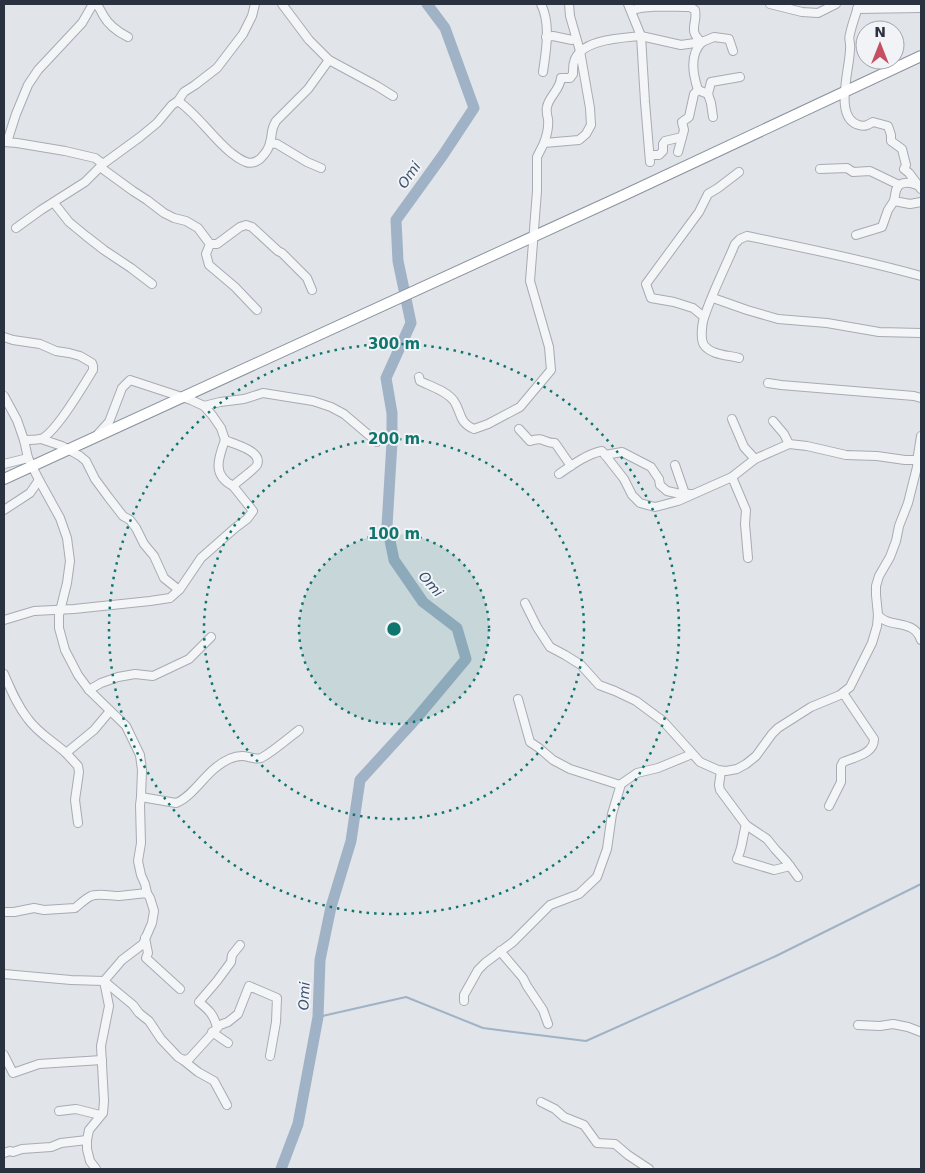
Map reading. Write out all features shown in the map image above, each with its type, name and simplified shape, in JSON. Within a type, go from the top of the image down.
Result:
[{"type":"highway","points":[[4,479],[613,200],[921,56]]},
{"type":"street","points":[[128,38],[108,22],[101,9],[95,4],[82,23],[38,70],[28,86],[5,142],[65,151],[95,158],[133,192],[148,200],[164,213],[186,221],[198,228],[210,244]]},
{"type":"street","points":[[16,228],[85,182],[102,166],[157,123],[184,92],[195,86],[217,68],[243,34],[256,4]]},
{"type":"street","points":[[282,4],[309,40],[329,60],[393,96]]},
{"type":"street","points":[[541,4],[544,11],[546,37],[543,72]]},
{"type":"street","points":[[544,143],[579,140],[586,134],[591,125],[590,108],[580,52],[570,16],[569,4]]},
{"type":"street","points":[[770,4],[802,12],[818,13],[836,4]]},
{"type":"street","points":[[919,187],[904,169],[906,165],[902,150],[891,141],[888,126],[873,122],[866,126],[853,123],[850,121],[844,108],[850,52],[849,37],[858,6],[921,8]]},
{"type":"street","points":[[682,137],[665,141],[663,150],[659,155],[650,158],[641,36],[629,7],[690,7],[695,10],[696,14],[694,35],[702,42]]},
{"type":"street","points":[[546,37],[553,36],[572,40],[576,38]]},
{"type":"street","points":[[419,377],[420,381],[446,393],[454,400],[462,420],[467,426],[474,429],[488,424],[520,407],[551,370],[549,347],[530,281],[537,191],[537,157],[548,132],[546,109],[549,100],[561,85],[561,78],[570,78],[573,74],[574,62],[580,52],[602,41],[641,36],[681,45],[702,42],[714,37],[729,39],[732,51]]},
{"type":"street","points":[[702,42],[693,54],[694,79],[698,90],[708,94]]},
{"type":"street","points":[[178,101],[186,106],[219,142],[235,156],[246,162],[254,163],[261,158],[270,143],[272,127],[285,111],[308,89],[329,60]]},
{"type":"street","points":[[712,117],[708,94],[711,82],[740,77]]},
{"type":"street","points":[[678,152],[684,130],[682,122],[689,117],[694,94],[698,90]]},
{"type":"street","points":[[270,143],[277,144],[321,168]]},
{"type":"street","points":[[820,169],[847,168],[853,172],[870,172],[899,185]]},
{"type":"street","points":[[704,317],[693,308],[651,298],[646,284],[699,212],[708,194],[739,172]]},
{"type":"street","points":[[856,235],[882,228],[899,185],[909,182],[919,187]]},
{"type":"street","points":[[894,201],[910,204],[921,202]]},
{"type":"street","points":[[54,203],[69,222],[80,232],[152,284]]},
{"type":"street","points":[[210,244],[217,244],[240,227],[246,225],[282,253],[307,278],[312,290]]},
{"type":"street","points":[[739,358],[708,350],[702,344],[701,336],[704,317],[735,244],[740,239],[747,236],[872,262],[921,276]]},
{"type":"street","points":[[210,244],[206,254],[209,265],[257,310]]},
{"type":"street","points":[[712,298],[778,319],[827,323],[879,332],[921,333]]},
{"type":"street","points":[[4,337],[40,344],[56,352],[69,352],[92,363],[93,370],[69,408],[47,435],[41,439]]},
{"type":"street","points":[[4,620],[34,611],[74,609],[170,598],[179,590],[201,558],[247,520],[253,511],[233,486],[227,483],[220,475],[218,467],[220,452],[225,440],[221,428],[204,406],[133,380],[130,380],[122,388],[109,422],[101,431],[90,441],[82,445],[62,446]]},
{"type":"street","points":[[768,382],[781,386],[921,398]]},
{"type":"street","points":[[204,406],[263,393],[313,402],[331,407],[344,414],[377,442]]},
{"type":"street","points":[[4,396],[17,420],[28,458],[60,518],[67,538],[70,560],[67,583],[58,615],[59,628],[65,650],[78,675],[89,690],[126,726],[140,755],[142,797],[140,805],[141,843],[138,861],[154,911],[152,923],[143,944],[122,960],[104,981]]},
{"type":"street","points":[[732,419],[744,447],[755,459]]},
{"type":"street","points":[[773,421],[784,434],[789,444]]},
{"type":"street","points":[[519,429],[530,441],[542,439],[549,443],[555,443],[571,466]]},
{"type":"street","points":[[525,603],[537,627],[550,646],[581,665],[599,686],[636,701],[662,721],[700,762],[721,771],[737,769],[756,756],[778,728],[811,707],[843,694],[850,687],[872,643],[877,626],[876,586],[879,576],[890,557],[908,502],[918,460],[921,436]]},
{"type":"street","points":[[24,440],[41,439],[62,446],[86,461],[95,479],[109,498],[123,516],[130,520],[136,528],[144,544],[154,556],[164,578],[179,590]]},
{"type":"street","points":[[225,440],[251,451],[258,459],[257,466],[233,486]]},
{"type":"street","points":[[559,474],[594,453],[602,451],[624,479],[632,495],[640,503],[655,507],[678,501],[732,477],[755,459],[789,444],[846,455],[918,460]]},
{"type":"street","points":[[605,455],[622,452],[651,467],[659,479],[660,485],[667,490],[676,493],[695,494]]},
{"type":"street","points":[[4,464],[28,458]]},
{"type":"street","points":[[675,465],[685,494]]},
{"type":"street","points":[[732,477],[746,510],[745,524],[748,558]]},
{"type":"street","points":[[4,510],[30,493],[39,480]]},
{"type":"street","points":[[878,615],[882,620],[902,624],[912,629],[919,635],[921,640]]},
{"type":"street","points":[[912,629],[921,626]]},
{"type":"street","points":[[89,690],[101,683],[136,674],[153,676],[188,659],[211,637]]},
{"type":"street","points":[[4,674],[17,703],[29,721],[78,766],[79,772],[75,800],[78,823]]},
{"type":"street","points":[[829,806],[841,782],[841,766],[843,762],[869,751],[874,744],[874,739],[843,694]]},
{"type":"street","points":[[518,699],[530,742],[553,760],[570,769],[620,785]]},
{"type":"street","points":[[66,754],[94,730],[110,711]]},
{"type":"street","points":[[142,797],[176,803],[202,782],[214,768],[232,757],[241,756],[256,759],[264,757],[299,730]]},
{"type":"street","points":[[464,1000],[464,995],[478,970],[513,942],[550,905],[579,894],[597,877],[607,849],[612,814],[620,785],[637,773],[658,768],[692,754]]},
{"type":"street","points":[[721,771],[720,790],[746,825],[767,839],[798,877]]},
{"type":"street","points":[[746,825],[742,849],[737,859],[774,870],[790,866]]},
{"type":"street","points":[[4,912],[34,908],[53,910],[75,908],[82,901],[96,894],[119,896],[148,893]]},
{"type":"street","points":[[145,938],[147,946],[146,958],[180,989]]},
{"type":"street","points":[[228,1043],[215,1030],[215,1018],[199,1002],[231,962],[232,955],[240,945]]},
{"type":"street","points":[[500,951],[523,978],[543,1010],[548,1024]]},
{"type":"street","points":[[4,974],[104,981],[149,1021],[161,1039],[178,1057],[214,1081],[227,1105]]},
{"type":"street","points":[[96,1169],[90,1161],[87,1140],[89,1130],[102,1113],[104,1101],[100,1046],[109,1006],[104,981]]},
{"type":"street","points":[[183,1060],[189,1059],[215,1030],[238,1014],[249,986],[277,998],[276,1022],[270,1056]]},
{"type":"street","points":[[858,1025],[880,1026],[893,1024],[921,1032]]},
{"type":"street","points":[[4,1055],[13,1072],[39,1064],[102,1060]]},
{"type":"street","points":[[541,1102],[555,1109],[564,1117],[584,1125],[598,1142],[615,1144],[649,1169]]},
{"type":"street","points":[[59,1111],[76,1109],[100,1115]]},
{"type":"street","points":[[4,1154],[10,1151],[51,1147],[61,1143],[87,1140]]},
{"type":"waterway","name":"Omi","points":[[281,1169],[298,1124],[318,1017],[320,960],[331,907],[351,841],[360,780],[414,721],[466,659],[457,628],[423,602],[394,560],[387,526],[392,413],[386,378],[411,323],[398,261],[396,220],[474,108],[445,28],[427,4]]},
{"type":"waterway","points":[[318,1017],[406,997],[483,1028],[586,1041],[776,956],[921,884]]}]
